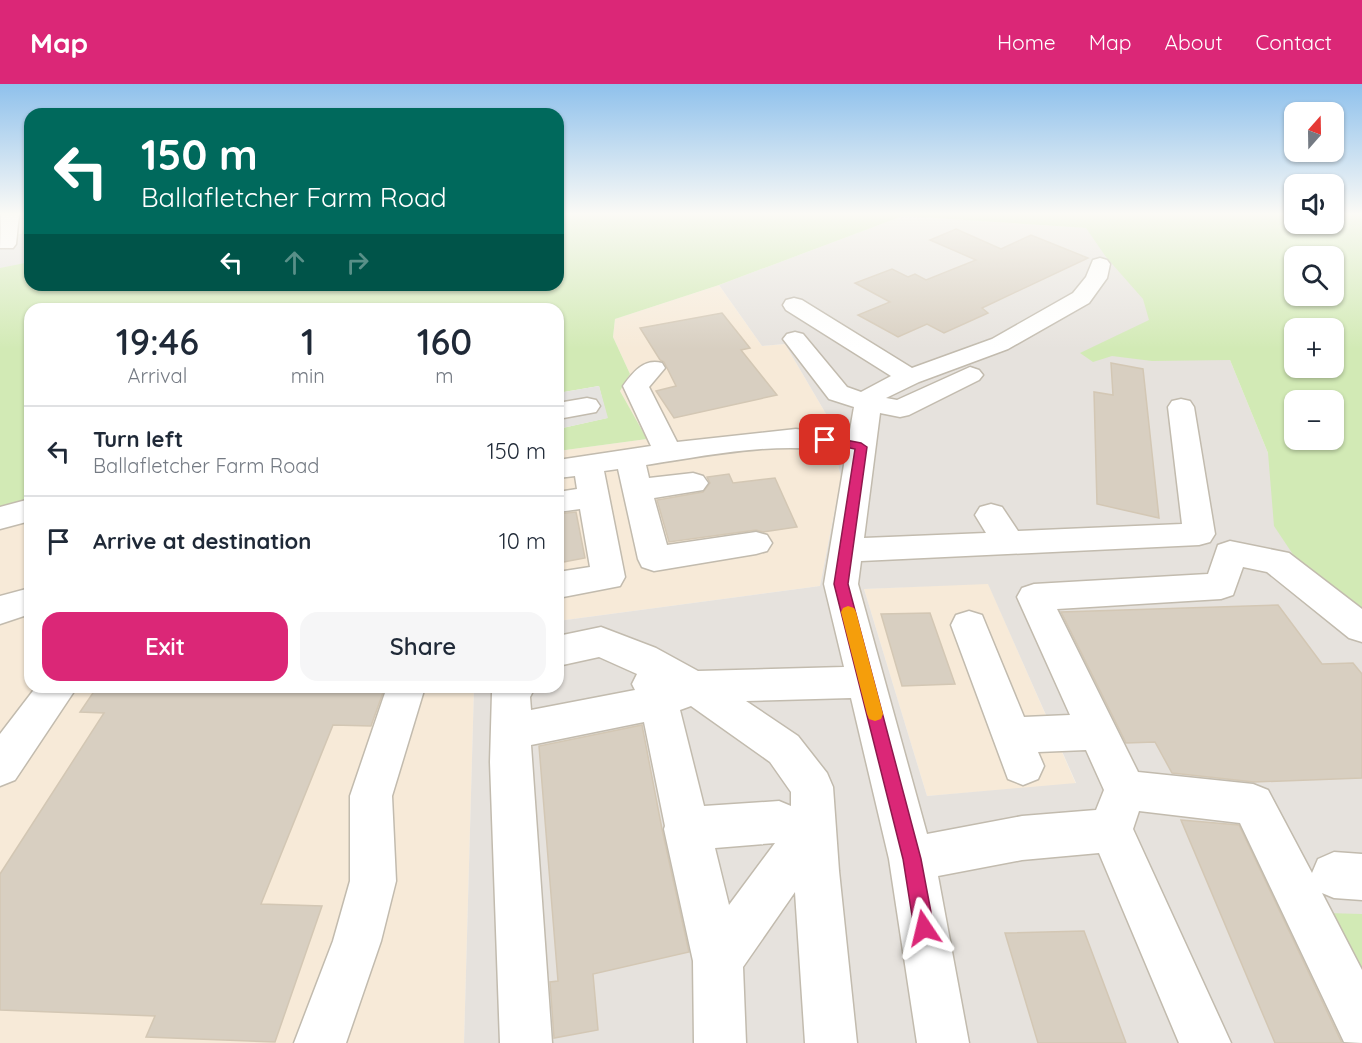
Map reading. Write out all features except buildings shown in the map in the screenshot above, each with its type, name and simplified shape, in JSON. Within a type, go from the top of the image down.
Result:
[{"type":"street","points":[[870,399],[910,377],[1000,344],[1081,298],[1096,278],[1100,264]]},
{"type":"street","points":[[794,305],[910,377]]},
{"type":"street","points":[[795,339],[838,393],[870,399],[900,409],[975,373]]},
{"type":"street","points":[[652,368],[636,386],[669,454]]},
{"type":"street","points":[[870,399],[841,584],[912,859],[943,1043]]},
{"type":"street","points":[[564,410],[587,406]]},
{"type":"street","points":[[847,547],[863,550],[1199,534],[1181,407]]},
{"type":"street","points":[[564,584],[608,577],[594,497],[573,468],[719,445],[796,438],[825,440],[861,447]]},
{"type":"street","points":[[630,460],[654,559],[756,543]]},
{"type":"street","points":[[636,490],[693,483]]},
{"type":"street","points":[[564,501],[594,497]]},
{"type":"street","points":[[991,515],[1010,543]]},
{"type":"street","points":[[1205,1043],[1118,810],[1098,732],[1034,597],[1221,586],[1230,553],[1277,562],[1362,628]]},
{"type":"street","points":[[0,610],[24,603]]},
{"type":"street","points":[[969,625],[1017,750],[1098,732]]},
{"type":"street","points":[[564,650],[602,642],[631,663],[650,682],[784,749],[812,787],[796,824],[718,961]]},
{"type":"street","points":[[511,731],[676,695],[867,682]]},
{"type":"street","points":[[0,767],[54,693]]},
{"type":"street","points":[[320,1043],[357,941],[373,881],[371,796],[404,693]]},
{"type":"street","points":[[512,693],[511,762],[526,1043]]},
{"type":"street","points":[[676,695],[686,829],[718,961],[720,1043]]},
{"type":"street","points":[[912,859],[1022,838],[1118,810],[1253,804],[1362,1024]]},
{"type":"street","points":[[686,829],[796,824]]},
{"type":"street","points":[[796,824],[831,1043]]},
{"type":"shaded area","points":[[0,259],[24,259],[24,263],[0,268]]},
{"type":"shaded area","points":[[789,259],[1120,259],[1230,360],[1268,453],[1362,549],[1362,1043],[464,1043],[474,693],[564,693],[564,620],[820,586],[841,478],[829,419],[785,344],[762,346],[719,285]],"holes":[[[988,584],[1076,783],[927,796],[864,589]]]},
{"type":"shaded area","points":[[719,285],[762,346],[785,344],[829,419],[841,478],[820,586],[564,620],[564,450],[647,439],[620,391],[630,374],[613,337],[615,319]]},
{"type":"shaded area","points":[[599,386],[608,418],[564,428],[564,392]]},
{"type":"shaded area","points":[[24,503],[24,693],[474,693],[464,1043],[0,1043],[0,509]]},
{"type":"shaded area","points":[[988,583],[1076,784],[927,796],[864,589]]},
{"type":"green space","points":[[0,259],[24,259],[24,291],[564,291],[564,259],[789,259],[719,285],[615,319],[613,337],[630,374],[620,391],[647,439],[564,450],[564,428],[607,418],[599,386],[564,392],[564,303],[24,303],[24,501],[0,507]]},
{"type":"green space","points":[[1108,259],[1284,259],[1284,306],[1344,306],[1344,259],[1362,259],[1362,620],[1300,565],[1274,526],[1268,453],[1230,360],[1152,361],[1112,356],[1093,362],[1080,353],[1149,320],[1143,299]]},
{"type":"green space","points":[[1326,913],[1362,914],[1362,986]]},
{"type":"slow traffic","points":[[848,612],[875,714]]},
{"type":"route","points":[[825,440],[861,447],[841,584],[912,859],[924,928]]}]
